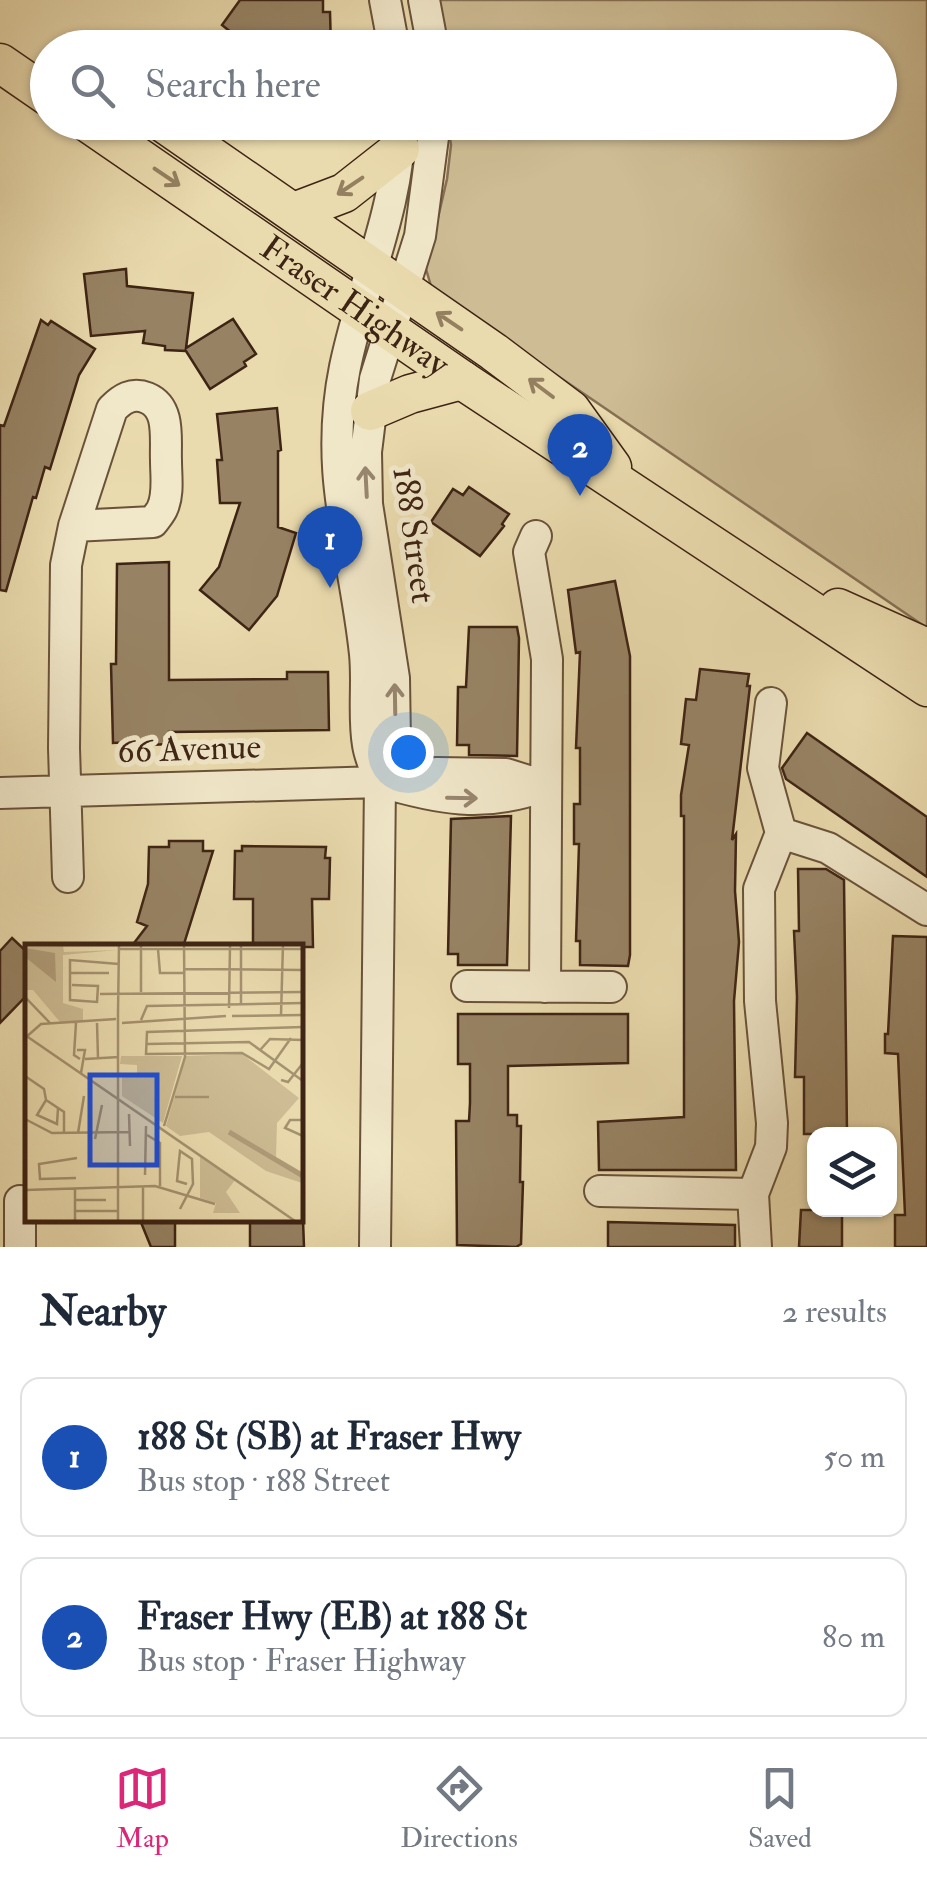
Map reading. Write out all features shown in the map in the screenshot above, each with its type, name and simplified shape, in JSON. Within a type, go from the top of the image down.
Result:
[{"type":"main road","points":[[0,50],[30,60]]},
{"type":"main road","points":[[0,63],[30,84]]},
{"type":"main road","name":"Fraser Highway","points":[[113,140],[462,380],[927,687]]},
{"type":"main road","name":"Fraser Highway","points":[[188,140],[571,410],[625,486]]},
{"type":"main road","points":[[294,212],[344,193],[396,140]]},
{"type":"main road","points":[[370,412],[410,394],[462,380]]},
{"type":"main road","name":"Fraser Highway","points":[[764,578],[922,645]]},
{"type":"street","points":[[384,0],[390,30]]},
{"type":"street","points":[[424,0],[430,30]]},
{"type":"street","name":"188 Street","points":[[380,782],[395,743],[394,678],[392,644],[367,504],[366,452],[376,379],[372,268],[389,216],[399,140]]},
{"type":"street","name":"188 Street","points":[[375,1247],[380,782],[368,744],[365,655],[336,471],[338,410],[375,319],[405,291],[420,236],[433,140]]},
{"type":"street","points":[[68,877],[66,566],[74,526],[112,409],[122,399],[138,394],[156,402],[164,416],[165,431],[166,496],[162,511],[153,522],[74,526]]},
{"type":"street","points":[[536,536],[529,552],[548,658],[545,986]]},
{"type":"street","points":[[756,1247],[753,1194],[771,1147],[772,1124],[760,1001],[759,889],[781,834],[763,768],[771,703]]},
{"type":"street","name":"66 Avenue","points":[[0,793],[380,782],[439,798],[508,799],[544,786]]},
{"type":"street","points":[[781,834],[828,848],[927,910]]},
{"type":"street","points":[[466,986],[610,987]]},
{"type":"street","points":[[600,1192],[753,1194]]},
{"type":"street","points":[[20,1201],[20,1247]]},
{"type":"shaded area","points":[[438,0],[927,0],[927,628],[445,299],[431,286],[426,269],[447,179],[450,140],[897,140],[897,30],[442,30]]},
{"type":"building","points":[[240,0],[323,0],[323,12],[330,12],[330,30],[228,30],[222,25]]},
{"type":"building","points":[[126,269],[127,286],[193,293],[186,348],[233,319],[256,354],[244,362],[246,366],[210,389],[186,351],[143,343],[145,331],[91,336],[84,274]]},
{"type":"building","points":[[41,320],[48,325],[51,321],[95,349],[79,375],[50,469],[45,467],[36,498],[33,497],[6,591],[0,590],[0,425],[4,426]]},
{"type":"building","points":[[277,408],[281,450],[278,527],[296,533],[277,596],[249,630],[200,590],[219,567],[240,503],[220,503],[217,460],[222,460],[217,414]]},
{"type":"building","points":[[469,487],[509,514],[480,556],[431,522],[453,489],[463,495]]},
{"type":"building","points":[[169,562],[169,680],[287,679],[287,672],[328,672],[329,730],[169,732],[169,744],[113,743],[111,664],[116,664],[117,564]]},
{"type":"building","points":[[615,581],[630,656],[630,955],[628,966],[580,965],[580,941],[576,941],[579,844],[574,844],[574,804],[580,804],[580,748],[576,748],[580,652],[576,653],[568,590]]},
{"type":"building","points":[[469,627],[517,627],[517,756],[469,755],[469,745],[457,745],[458,687],[466,687]]},
{"type":"building","points":[[700,669],[749,674],[750,686],[732,840],[736,834],[736,1170],[599,1170],[598,1122],[684,1117],[681,795],[689,745],[681,744],[686,699],[696,700]]},
{"type":"building","points":[[807,733],[927,817],[927,877],[786,779],[782,768]]},
{"type":"building","points":[[511,816],[507,965],[458,965],[458,954],[448,954],[451,819]]},
{"type":"building","points":[[169,841],[203,841],[203,851],[213,851],[184,944],[133,944],[147,926],[137,922],[148,884],[149,847],[169,847]]},
{"type":"building","points":[[242,846],[326,847],[325,858],[330,858],[329,899],[312,899],[313,947],[253,944],[253,899],[234,899],[235,851],[242,851]]},
{"type":"building","points":[[798,869],[826,869],[844,880],[847,1127],[807,1127],[807,1134],[804,1077],[795,1077],[794,931],[799,931]]},
{"type":"building","points":[[893,936],[927,937],[927,1247],[895,1247],[895,1217],[905,1215],[898,1054],[885,1053]]},
{"type":"building","points":[[12,938],[25,950],[25,997],[0,1023],[0,951]]},
{"type":"building","points":[[458,1014],[628,1014],[628,1063],[508,1066],[508,1115],[517,1115],[517,1126],[521,1126],[521,1244],[516,1247],[457,1245],[456,1121],[469,1121],[470,1103],[470,1064],[458,1064]]},
{"type":"building","points":[[801,1210],[807,1210],[807,1217],[842,1217],[842,1247],[799,1247]]},
{"type":"building","points":[[303,1220],[304,1247],[250,1247],[250,1222]]},
{"type":"building","points":[[141,1222],[175,1222],[175,1247],[151,1247]]},
{"type":"building","points":[[608,1222],[735,1225],[735,1247],[608,1247]]},
{"type":"place","name":"Fraser Hwy (EB) at 188 St","points":[[580,496]]},
{"type":"place","name":"188 St (SB) at Fraser Hwy","points":[[330,588]]}]
